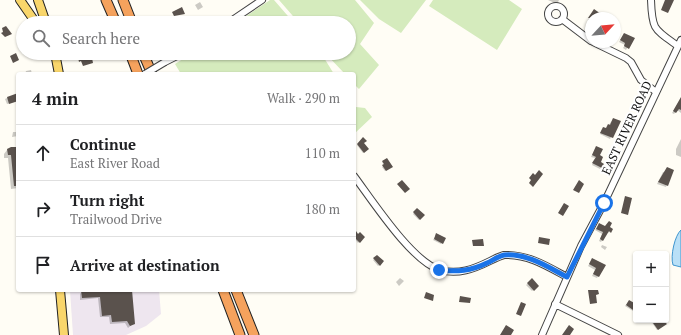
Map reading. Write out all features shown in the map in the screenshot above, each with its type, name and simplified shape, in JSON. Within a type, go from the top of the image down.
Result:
[{"type":"highway","points":[[106,0],[114,16]]},
{"type":"highway","points":[[109,0],[115,16]]},
{"type":"highway","points":[[123,0],[129,16]]},
{"type":"highway","points":[[133,60],[137,72]]},
{"type":"highway","points":[[146,60],[151,72]]},
{"type":"highway","points":[[224,292],[240,335]]},
{"type":"highway","points":[[237,292],[254,335]]},
{"type":"main road","points":[[20,0],[31,16]]},
{"type":"main road","points":[[38,0],[44,16]]},
{"type":"main road","points":[[56,60],[59,72]]},
{"type":"main road","points":[[60,292],[64,335]]},
{"type":"street","points":[[238,16],[262,0]]},
{"type":"street","points":[[651,0],[654,27],[659,33],[678,46]]},
{"type":"street","points":[[562,19],[567,25],[585,37]]},
{"type":"street","name":"EAST RIVER ROAD","points":[[542,335],[567,277],[681,40]]},
{"type":"street","points":[[606,48],[631,62],[641,80],[656,92]]},
{"type":"street","points":[[148,72],[169,60]]},
{"type":"street","points":[[356,179],[398,234],[421,259],[439,270],[456,272],[470,269],[503,255],[523,257],[537,261],[567,277]]},
{"type":"street","points":[[555,304],[618,335]]},
{"type":"shaded area","points":[[70,292],[159,292],[161,314],[146,326],[126,335],[73,335]]},
{"type":"green space","points":[[270,0],[274,0],[288,16],[246,16]]},
{"type":"green space","points":[[279,0],[355,0],[374,23],[360,44],[379,65],[359,89],[356,86],[356,72],[343,72],[332,60],[356,60],[356,16],[293,16]]},
{"type":"green space","points":[[360,0],[426,0],[401,33],[379,19]]},
{"type":"green space","points":[[433,0],[509,0],[522,9],[497,50],[429,6]]},
{"type":"green space","points":[[181,60],[325,60],[333,72],[180,72],[175,64]]},
{"type":"green space","points":[[356,107],[365,108],[372,117],[356,132]]},
{"type":"water","points":[[681,230],[681,267],[673,265],[672,256],[675,241]]},
{"type":"building","points":[[665,0],[674,0],[668,13],[661,10]]},
{"type":"building","points":[[182,7],[185,14],[174,16],[172,12]]},
{"type":"building","points":[[6,26],[12,34],[5,37],[1,33],[3,32],[2,28]]},
{"type":"building","points":[[624,33],[635,38],[629,49],[624,46],[625,43],[621,41]]},
{"type":"building","points":[[16,53],[16,60],[19,60],[13,63],[10,56]]},
{"type":"building","points":[[79,60],[92,60],[93,63],[83,66],[81,61],[79,62]]},
{"type":"building","points":[[16,94],[16,102],[9,104],[7,97]]},
{"type":"building","points":[[681,97],[681,110],[679,109],[676,113],[673,111]]},
{"type":"building","points":[[613,118],[621,121],[613,138],[600,133],[603,127],[606,128],[608,124],[610,125]]},
{"type":"building","points":[[363,137],[367,141],[364,143],[369,149],[364,153],[357,144]]},
{"type":"building","points":[[596,146],[603,149],[600,155],[603,157],[601,162],[604,164],[602,168],[592,163],[596,157],[592,155]]},
{"type":"building","points":[[16,147],[16,186],[14,186],[11,155],[8,155],[7,149]]},
{"type":"building","points":[[387,158],[393,167],[386,171],[382,165],[384,164],[382,161]]},
{"type":"building","points":[[667,167],[674,170],[668,186],[658,182]]},
{"type":"building","points":[[539,170],[543,174],[533,187],[529,183],[531,180],[529,178],[533,173],[535,175]]},
{"type":"building","points":[[402,180],[410,189],[405,193],[397,184]]},
{"type":"building","points":[[579,180],[584,184],[579,193],[573,190]]},
{"type":"building","points":[[625,196],[632,198],[628,215],[621,213]]},
{"type":"building","points":[[564,203],[569,206],[563,216],[558,213]]},
{"type":"building","points":[[417,208],[425,215],[420,220],[413,212]]},
{"type":"building","points":[[609,221],[612,223],[610,227],[613,229],[611,233],[609,231],[603,241],[600,239],[603,232],[596,229],[599,223],[605,226]]},
{"type":"building","points":[[356,231],[358,234],[360,232],[365,237],[360,243],[356,239]]},
{"type":"building","points":[[436,233],[446,238],[443,244],[434,239]]},
{"type":"building","points":[[539,237],[550,239],[549,245],[538,243]]},
{"type":"building","points":[[483,239],[484,246],[473,246],[472,240]]},
{"type":"building","points":[[377,255],[384,261],[380,266],[373,258]]},
{"type":"building","points":[[592,258],[606,265],[599,277],[593,274],[596,268],[589,264]]},
{"type":"building","points":[[532,278],[539,286],[534,291],[527,283]]},
{"type":"building","points":[[588,290],[598,290],[599,294],[596,295],[597,303],[590,304]]},
{"type":"building","points":[[81,292],[132,292],[135,324],[130,326],[127,321],[112,322],[111,315],[102,316],[100,297],[82,298]]},
{"type":"building","points":[[426,292],[434,295],[433,301],[424,298]]},
{"type":"building","points":[[460,296],[471,298],[470,303],[459,302]]},
{"type":"building","points":[[629,300],[633,302],[633,310],[626,305]]},
{"type":"building","points":[[521,302],[526,304],[521,316],[516,314]]},
{"type":"building","points":[[653,323],[667,324],[658,330]]},
{"type":"building","points":[[506,325],[514,330],[511,335],[500,335]]},
{"type":"building","points":[[569,325],[574,329],[570,335],[562,335]]},
{"type":"route","points":[[439,270],[456,272],[477,268],[503,255],[523,257],[537,261],[567,277],[604,203]]}]
